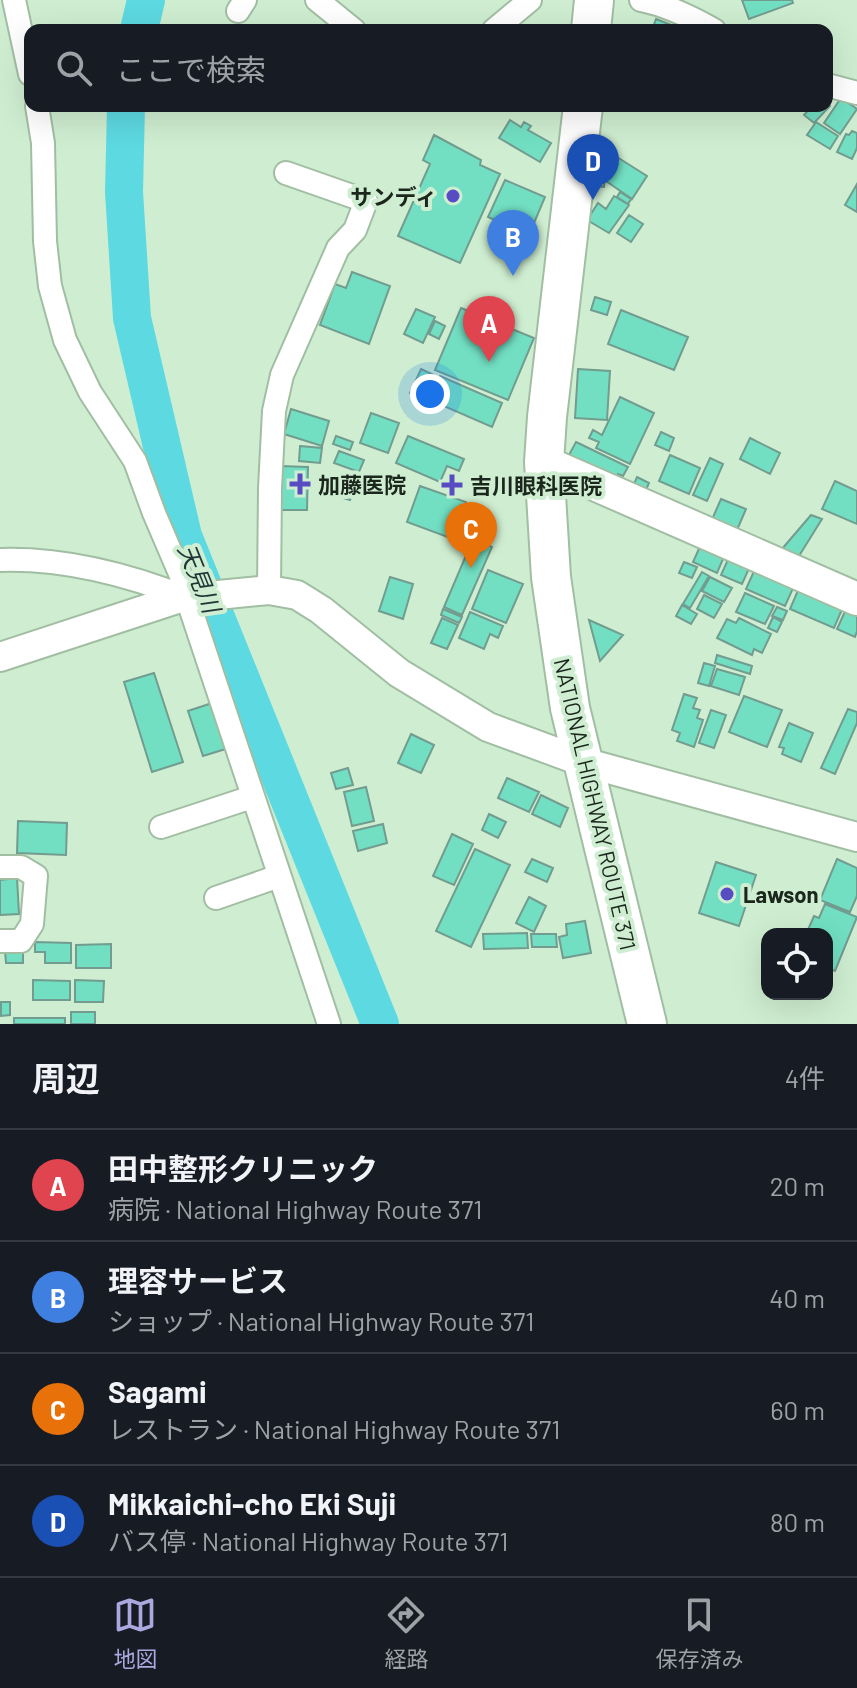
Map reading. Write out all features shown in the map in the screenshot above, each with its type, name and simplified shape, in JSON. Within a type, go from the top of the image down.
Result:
[{"type":"highway","points":[[592,24],[594,0]]},
{"type":"highway","name":"NATIONAL HIGHWAY ROUTE 371","points":[[582,112],[544,462],[554,606],[570,708],[647,1024]]},
{"type":"main road","points":[[544,462],[857,599]]},
{"type":"street","points":[[14,0],[24,46]]},
{"type":"street","points":[[317,0],[347,24]]},
{"type":"street","points":[[501,24],[530,0]]},
{"type":"street","points":[[641,0],[690,16],[704,24]]},
{"type":"street","points":[[833,87],[857,93]]},
{"type":"street","points":[[38,112],[43,143],[48,271],[65,340],[90,392],[135,461],[190,598],[252,797],[329,1024]]},
{"type":"street","points":[[259,591],[270,488],[274,411],[282,375],[338,248],[355,230],[366,201],[286,173]]},
{"type":"street","points":[[0,560],[19,559],[93,569],[146,582],[190,598]]},
{"type":"street","points":[[0,657],[177,599],[259,591],[297,595],[321,610],[399,673],[488,727],[583,762],[857,837]]},
{"type":"street","points":[[161,827],[252,797]]},
{"type":"street","points":[[0,867],[21,867],[36,876],[32,924],[21,941],[0,941]]},
{"type":"street","points":[[216,898],[279,876]]},
{"type":"building","points":[[742,0],[792,0],[793,3],[749,19]]},
{"type":"building","points":[[841,98],[857,109],[840,134],[824,123]]},
{"type":"building","points":[[807,112],[824,112],[814,123],[804,115]]},
{"type":"building","points":[[510,120],[521,127],[524,122],[531,126],[528,130],[551,143],[540,162],[499,138]]},
{"type":"building","points":[[816,122],[838,136],[830,149],[807,135]]},
{"type":"building","points":[[852,131],[857,133],[857,148],[852,159],[837,152],[846,134]]},
{"type":"building","name":"サンディ","points":[[434,135],[481,160],[480,165],[500,174],[460,263],[398,236],[430,164],[423,160]]},
{"type":"building","points":[[599,148],[607,149],[604,187],[595,186]]},
{"type":"building","points":[[617,157],[647,176],[632,199],[606,181]]},
{"type":"building","points":[[505,180],[545,197],[529,235],[488,217]]},
{"type":"building","points":[[857,184],[857,212],[845,205]]},
{"type":"building","points":[[620,192],[631,199],[628,204],[617,197]]},
{"type":"building","points":[[614,196],[629,205],[609,233],[587,220],[598,203],[606,209]]},
{"type":"building","points":[[629,215],[643,224],[631,242],[617,233]]},
{"type":"building","points":[[352,272],[390,286],[369,344],[320,325],[335,284],[346,288]]},
{"type":"building","points":[[595,297],[611,302],[607,315],[591,310]]},
{"type":"building","points":[[461,308],[534,338],[508,400],[435,370]]},
{"type":"building","points":[[416,309],[435,317],[423,343],[404,334]]},
{"type":"building","points":[[621,310],[688,337],[674,370],[608,344]]},
{"type":"building","points":[[435,321],[445,326],[439,339],[429,334]]},
{"type":"building","points":[[421,369],[438,377],[428,400],[410,393]]},
{"type":"building","points":[[578,369],[610,371],[607,420],[575,418]]},
{"type":"building","points":[[440,376],[502,403],[492,427],[430,400]]},
{"type":"building","points":[[620,397],[654,413],[630,464],[596,448],[599,442],[589,438],[593,430],[602,435]]},
{"type":"building","points":[[291,409],[329,421],[322,446],[284,434]]},
{"type":"building","points":[[371,413],[399,423],[388,453],[360,443]]},
{"type":"building","points":[[661,432],[674,438],[669,451],[655,445]]},
{"type":"building","points":[[336,436],[353,442],[350,450],[333,444]]},
{"type":"building","points":[[408,436],[464,459],[459,471],[447,466],[440,482],[396,463]]},
{"type":"building","points":[[750,438],[780,453],[770,474],[740,459]]},
{"type":"building","points":[[576,442],[628,467],[623,476],[618,474],[617,478],[569,455]]},
{"type":"building","points":[[300,446],[322,448],[320,463],[299,461]]},
{"type":"building","points":[[339,451],[364,460],[359,472],[334,463]]},
{"type":"building","points":[[670,455],[700,468],[689,494],[659,481]]},
{"type":"building","points":[[710,458],[723,464],[707,501],[693,495]]},
{"type":"building","points":[[280,466],[308,467],[307,510],[279,510]]},
{"type":"building","points":[[348,474],[359,477],[350,500],[340,497]]},
{"type":"building","points":[[637,477],[649,483],[643,497],[631,491]]},
{"type":"building","points":[[835,481],[857,491],[857,524],[822,509]]},
{"type":"building","points":[[420,486],[466,502],[453,539],[407,522]]},
{"type":"building","points":[[721,499],[746,509],[737,530],[710,524]]},
{"type":"building","points":[[811,515],[822,519],[794,564],[776,556]]},
{"type":"building","points":[[473,539],[492,547],[462,615],[444,607]]},
{"type":"building","points":[[702,542],[726,552],[717,573],[693,562]]},
{"type":"building","points":[[730,555],[751,564],[742,584],[721,575]]},
{"type":"building","points":[[684,562],[697,567],[692,578],[679,573]]},
{"type":"building","points":[[755,569],[794,586],[785,606],[746,589]]},
{"type":"building","points":[[488,570],[523,584],[506,623],[472,609]]},
{"type":"building","points":[[702,572],[709,576],[690,608],[683,604]]},
{"type":"building","points":[[390,577],[413,584],[403,619],[379,611]]},
{"type":"building","points":[[710,577],[732,588],[724,602],[702,591]]},
{"type":"building","points":[[799,588],[843,607],[834,628],[790,609]]},
{"type":"building","points":[[745,593],[774,606],[765,624],[736,612]]},
{"type":"building","points":[[704,595],[722,604],[714,618],[697,609]]},
{"type":"building","points":[[682,605],[697,614],[691,624],[676,616]]},
{"type":"building","points":[[777,607],[787,611],[783,620],[772,616]]},
{"type":"building","points":[[847,607],[857,611],[855,637],[837,629]]},
{"type":"building","points":[[443,609],[462,617],[459,623],[441,615]]},
{"type":"building","points":[[470,612],[503,626],[498,638],[490,634],[484,649],[459,638]]},
{"type":"building","points":[[773,617],[782,622],[777,632],[768,628]]},
{"type":"building","points":[[442,618],[458,625],[447,649],[431,643]]},
{"type":"building","points":[[739,618],[771,634],[762,653],[754,649],[752,655],[717,638],[727,619],[736,623]]},
{"type":"building","points":[[589,620],[623,635],[600,661]]},
{"type":"building","points":[[717,655],[752,666],[750,674],[715,663]]},
{"type":"building","points":[[704,663],[715,666],[709,686],[698,683]]},
{"type":"building","points":[[717,669],[745,677],[739,695],[711,686]]},
{"type":"building","points":[[154,673],[183,762],[152,772],[124,682]]},
{"type":"building","points":[[684,694],[697,698],[693,708],[700,710],[697,718],[703,720],[694,747],[677,741],[680,733],[672,730]]},
{"type":"building","points":[[744,696],[782,710],[767,747],[729,732]]},
{"type":"building","points":[[218,701],[232,747],[203,756],[188,711]]},
{"type":"building","points":[[848,709],[857,712],[857,723],[835,774],[821,768]]},
{"type":"building","points":[[711,710],[726,715],[714,748],[699,743]]},
{"type":"building","points":[[789,723],[813,733],[801,762],[782,754],[784,748],[779,747]]},
{"type":"building","points":[[411,734],[434,745],[421,773],[398,763]]},
{"type":"building","points":[[348,768],[353,785],[336,789],[331,773]]},
{"type":"building","points":[[507,778],[539,792],[529,812],[498,798]]},
{"type":"building","points":[[366,787],[374,821],[352,826],[344,792]]},
{"type":"building","points":[[541,795],[568,808],[560,827],[532,814]]},
{"type":"building","points":[[489,814],[506,822],[498,838],[482,830]]},
{"type":"building","points":[[18,821],[67,823],[66,855],[17,853]]},
{"type":"building","points":[[383,824],[387,843],[358,851],[353,831]]},
{"type":"building","points":[[452,834],[473,844],[454,885],[433,876]]},
{"type":"building","points":[[475,849],[510,865],[471,947],[436,931]]},
{"type":"building","points":[[532,859],[553,868],[547,882],[525,872]]},
{"type":"building","points":[[837,859],[857,868],[857,896],[850,912],[820,900]]},
{"type":"building","name":"Lawson","points":[[716,862],[756,875],[739,926],[699,913]]},
{"type":"building","points":[[17,878],[19,914],[0,915],[0,880]]},
{"type":"building","points":[[529,897],[546,906],[534,932],[516,923]]},
{"type":"building","points":[[825,904],[857,917],[835,971],[833,928],[809,928],[814,916],[819,918]]},
{"type":"building","points":[[585,921],[591,953],[563,958],[559,937],[567,935],[566,924]]},
{"type":"building","points":[[527,933],[528,948],[484,949],[483,934]]},
{"type":"building","points":[[531,934],[556,934],[557,947],[532,947]]},
{"type":"building","points":[[35,942],[71,943],[71,963],[45,963],[45,952],[35,952]]},
{"type":"building","points":[[111,944],[111,968],[76,968],[76,945]]},
{"type":"building","points":[[5,951],[23,951],[23,963],[6,963]]},
{"type":"building","points":[[33,980],[70,981],[70,1000],[33,1000]]},
{"type":"building","points":[[75,980],[104,981],[103,1002],[75,1002]]},
{"type":"building","points":[[1,1002],[10,1002],[10,1015],[1,1016]]},
{"type":"building","points":[[71,1012],[95,1012],[95,1024],[71,1024]]},
{"type":"building","points":[[14,1018],[65,1018],[65,1024],[14,1024]]},
{"type":"waterway","name":"天見川","points":[[140,24],[146,0]]},
{"type":"waterway","name":"天見川","points":[[126,112],[124,192],[132,318],[183,536],[380,1024]]},
{"type":"place","name":"サンディ","points":[[453,196]]},
{"type":"place","name":"Mikkaichi-cho Eki Suji","points":[[593,200]]},
{"type":"place","name":"理容サービス","points":[[513,276]]},
{"type":"place","name":"田中整形クリニック","points":[[489,362]]},
{"type":"place","name":"加藤医院","points":[[300,484]]},
{"type":"place","name":"吉川眼科医院","points":[[452,485]]},
{"type":"place","name":"Sagami","points":[[471,568]]},
{"type":"place","name":"Lawson","points":[[727,894]]}]
